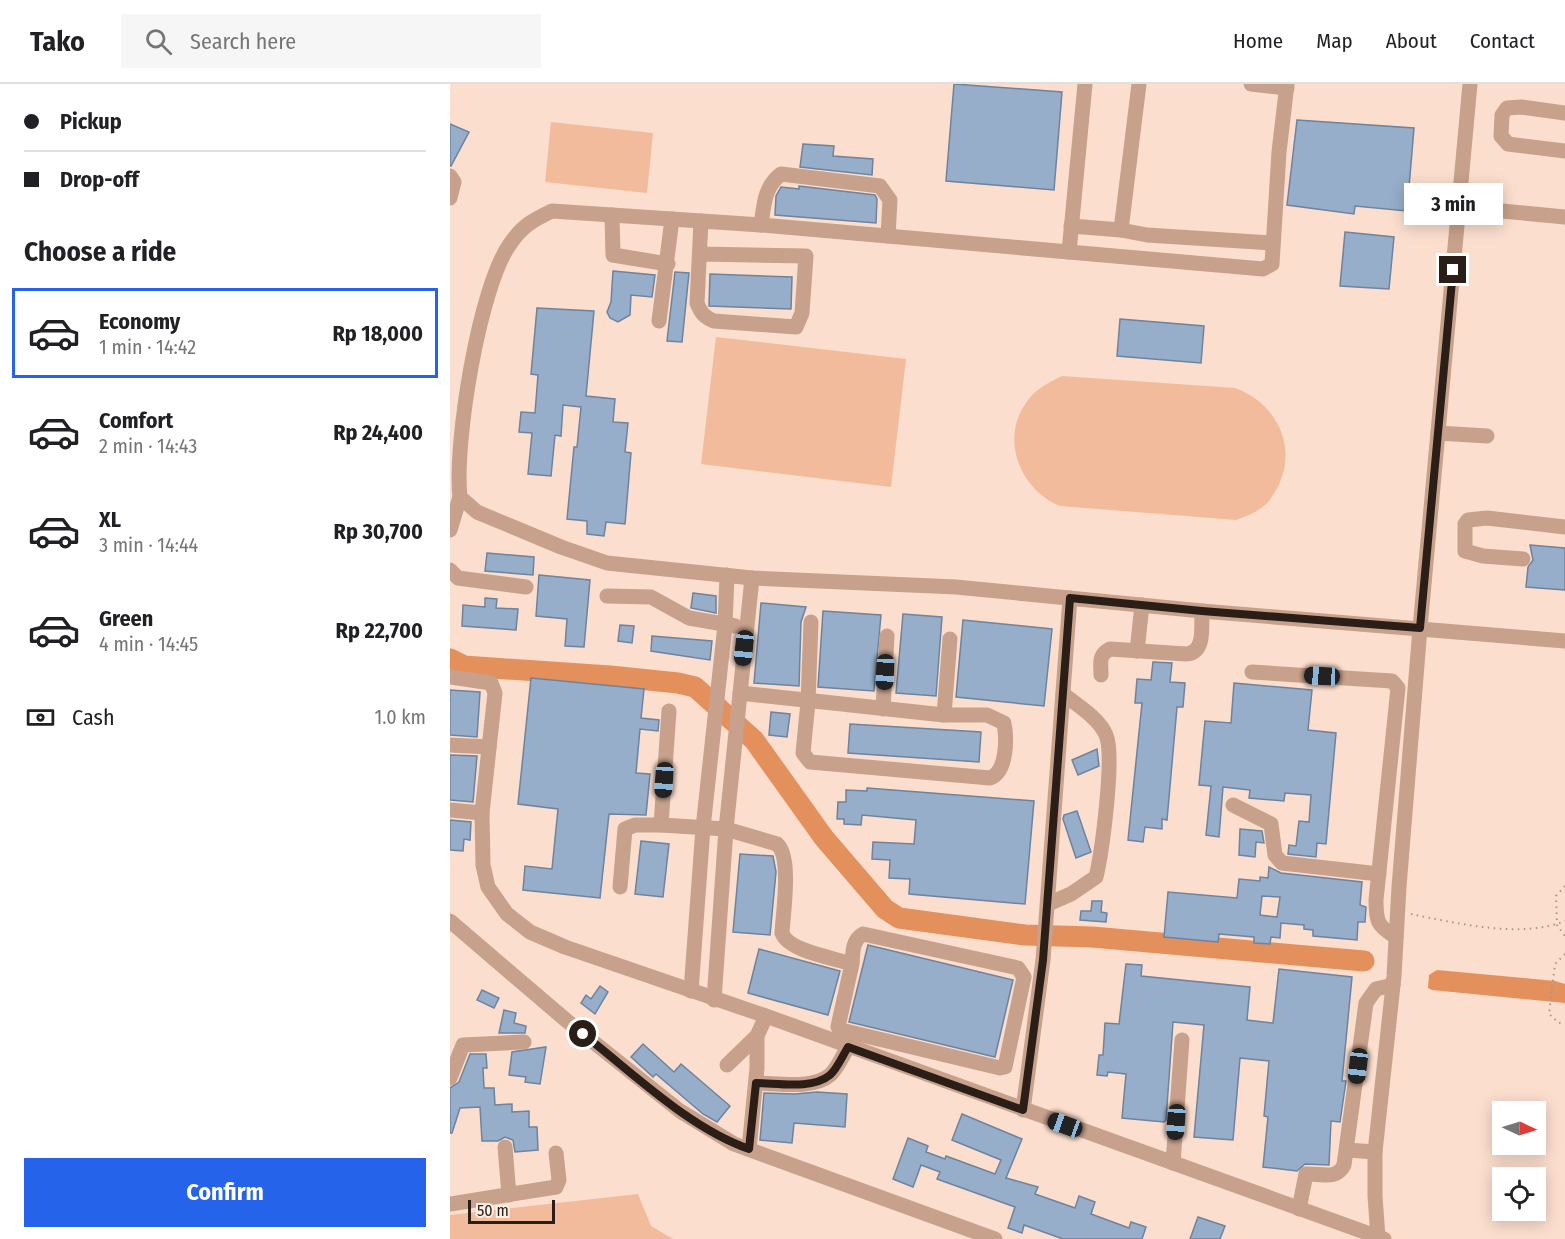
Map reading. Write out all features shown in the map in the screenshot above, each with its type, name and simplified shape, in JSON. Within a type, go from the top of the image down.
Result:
[{"type":"street","points":[[1069,252],[1085,84]]},
{"type":"street","points":[[1121,230],[1139,84]]},
{"type":"street","points":[[450,530],[460,497],[458,479],[464,414],[476,344],[494,274],[509,245],[528,222],[552,211],[761,225],[1263,270],[1272,264],[1279,152],[1287,86],[1251,84]]},
{"type":"street","points":[[450,677],[490,683],[495,693],[482,813],[483,865],[488,887],[507,914],[530,932],[565,947],[766,1016],[1381,1238],[1375,1196],[1375,1152],[1394,980],[1397,911],[1420,628],[1470,84]]},
{"type":"street","points":[[1565,113],[1521,107],[1507,108],[1502,115],[1501,136],[1508,144],[1565,151]]},
{"type":"street","points":[[761,225],[767,190],[772,180],[781,174],[880,186],[890,200],[888,236]]},
{"type":"street","points":[[450,176],[454,182],[450,198]]},
{"type":"street","points":[[1502,211],[1565,217]]},
{"type":"street","points":[[612,215],[613,255],[668,264]]},
{"type":"street","points":[[659,321],[672,219]]},
{"type":"street","points":[[701,221],[697,303],[706,318],[714,321],[790,328],[796,327],[802,313],[807,229]]},
{"type":"street","points":[[1071,226],[1121,230],[1147,235],[1273,243]]},
{"type":"street","points":[[701,254],[806,256]]},
{"type":"street","points":[[1438,433],[1487,436]]},
{"type":"street","points":[[460,497],[477,512],[586,557],[608,563],[752,578],[956,587],[1202,611],[1565,641]]},
{"type":"street","points":[[1523,560],[1483,556],[1465,551],[1467,520],[1487,518],[1565,527]]},
{"type":"street","points":[[450,570],[458,578],[526,587]]},
{"type":"street","points":[[692,992],[703,828],[725,625],[727,575]]},
{"type":"street","points":[[714,1000],[726,829],[752,578]]},
{"type":"street","points":[[607,596],[651,597],[689,618],[725,625],[747,626]]},
{"type":"street","points":[[1023,1110],[1043,960],[1070,598]]},
{"type":"street","points":[[1137,651],[1142,605]]},
{"type":"street","points":[[1101,675],[1100,658],[1110,649],[1186,654],[1196,651],[1200,645],[1202,611]]},
{"type":"street","points":[[740,693],[808,702],[883,709],[987,715],[1004,723],[1002,768],[996,776],[990,778],[810,762],[803,753],[808,702],[811,622]]},
{"type":"street","points":[[883,709],[887,636]]},
{"type":"street","points":[[944,714],[950,639]]},
{"type":"street","points":[[1252,672],[1392,681],[1396,684],[1399,693],[1376,900],[1377,920],[1395,944]]},
{"type":"street","points":[[1047,910],[1096,877],[1110,763],[1109,744],[1103,729],[1063,694]]},
{"type":"street","points":[[661,825],[669,711]]},
{"type":"street","points":[[450,745],[489,747]]},
{"type":"street","points":[[1233,805],[1271,824],[1275,855],[1282,863],[1379,874]]},
{"type":"street","points":[[450,810],[482,813]]},
{"type":"street","points":[[620,887],[625,829],[635,825],[726,829],[777,844],[781,848],[785,864],[782,933],[784,939],[795,946],[852,964]]},
{"type":"street","points":[[450,921],[567,1021],[680,1111],[734,1144],[995,1239]]},
{"type":"street","points":[[863,934],[1018,968],[1024,977],[1005,1067],[1000,1068],[841,1030],[838,1022],[852,964],[854,944],[863,934]]},
{"type":"street","points":[[1299,1209],[1306,1174],[1334,1176],[1344,1165],[1366,1004],[1376,989],[1394,980]]},
{"type":"street","points":[[727,1065],[757,1036],[766,1016]]},
{"type":"street","points":[[749,1149],[756,1083],[757,1036]]},
{"type":"street","points":[[1173,1163],[1182,1040]]},
{"type":"street","points":[[450,1078],[461,1048],[482,1043],[524,1042]]},
{"type":"street","points":[[756,1083],[817,1082],[831,1075],[848,1047]]},
{"type":"street","points":[[505,1147],[509,1195]]},
{"type":"street","points":[[1347,1150],[1375,1152]]},
{"type":"street","points":[[450,1204],[556,1187],[559,1180],[556,1153]]},
{"type":"path","points":[[1565,886],[1556,896],[1557,925],[1565,936]]},
{"type":"path","points":[[1397,911],[1470,926],[1525,929],[1557,925],[1565,921]]},
{"type":"path","points":[[1565,954],[1555,964],[1549,1014],[1559,1023],[1565,1022]]},
{"type":"shaded area","points":[[551,122],[653,133],[647,193],[545,182]]},
{"type":"shaded area","points":[[716,337],[906,359],[891,487],[701,464]]},
{"type":"shaded area","points":[[1062,376],[1235,388],[1252,396],[1266,408],[1276,421],[1283,436],[1284,469],[1278,486],[1265,505],[1236,520],[1060,506],[1046,498],[1024,475],[1015,445],[1015,430],[1019,414],[1028,400],[1048,383]]},
{"type":"shaded area","points":[[1437,970],[1555,981],[1565,984],[1565,1003],[1432,990],[1428,988],[1429,975]]},
{"type":"shaded area","points":[[638,1194],[651,1226],[673,1239],[450,1239],[450,1215]]},
{"type":"building","points":[[954,84],[1062,92],[1054,190],[946,181]]},
{"type":"building","points":[[1297,120],[1414,128],[1407,211],[1355,206],[1354,214],[1287,205]]},
{"type":"building","points":[[450,124],[469,132],[451,166],[450,166]]},
{"type":"building","points":[[803,144],[834,146],[833,156],[873,159],[872,175],[800,167]]},
{"type":"building","points":[[799,186],[875,195],[877,199],[876,223],[775,215],[776,196],[781,187],[799,189]]},
{"type":"building","points":[[1345,232],[1394,237],[1389,289],[1340,286]]},
{"type":"building","points":[[613,271],[655,275],[652,297],[631,295],[630,315],[618,322],[610,318],[607,312],[611,302]]},
{"type":"building","points":[[675,272],[689,273],[682,342],[667,341]]},
{"type":"building","points":[[710,274],[792,277],[791,309],[709,306]]},
{"type":"building","points":[[537,308],[594,311],[586,396],[615,399],[613,422],[628,423],[625,452],[631,453],[625,524],[606,522],[604,536],[587,534],[587,521],[567,519],[574,447],[577,447],[581,407],[563,405],[561,436],[555,435],[551,476],[528,474],[532,433],[519,432],[521,412],[535,413],[538,375],[531,374]]},
{"type":"building","points":[[1120,319],[1204,326],[1201,363],[1117,356]]},
{"type":"building","points":[[1530,545],[1565,548],[1565,590],[1526,587],[1528,567],[1533,560]]},
{"type":"building","points":[[487,553],[534,557],[533,575],[485,571]]},
{"type":"building","points":[[539,575],[590,580],[584,647],[565,646],[567,619],[536,616]]},
{"type":"building","points":[[693,593],[716,596],[716,613],[691,608]]},
{"type":"building","points":[[485,598],[497,599],[496,608],[518,609],[516,630],[462,626],[463,605],[485,607]]},
{"type":"building","points":[[761,603],[806,607],[801,622],[799,686],[754,683]]},
{"type":"building","points":[[823,611],[881,615],[874,691],[818,687]]},
{"type":"building","points":[[903,614],[942,617],[936,696],[896,693]]},
{"type":"building","points":[[963,620],[1052,629],[1044,706],[956,697]]},
{"type":"building","points":[[620,625],[634,626],[632,643],[618,641]]},
{"type":"building","points":[[652,636],[712,641],[710,660],[651,651]]},
{"type":"building","points":[[1153,662],[1172,663],[1170,682],[1185,683],[1183,707],[1177,707],[1167,820],[1162,819],[1162,829],[1145,827],[1143,842],[1128,840],[1142,703],[1135,703],[1137,679],[1151,680]]},
{"type":"building","points":[[531,678],[644,689],[641,718],[659,720],[658,731],[640,729],[636,773],[650,774],[646,815],[609,814],[600,898],[523,890],[525,866],[552,869],[558,809],[518,804]]},
{"type":"building","points":[[1234,683],[1312,690],[1308,730],[1336,733],[1326,844],[1317,843],[1316,857],[1288,854],[1289,845],[1296,846],[1299,821],[1309,822],[1311,795],[1285,793],[1284,801],[1249,798],[1250,790],[1223,787],[1219,837],[1206,835],[1211,786],[1199,785],[1205,721],[1231,723]]},
{"type":"building","points":[[450,690],[480,692],[477,737],[450,735]]},
{"type":"building","points":[[771,712],[790,714],[787,737],[769,735]]},
{"type":"building","points":[[850,724],[981,732],[979,762],[848,753]]},
{"type":"building","points":[[1097,749],[1099,766],[1078,775],[1072,760]]},
{"type":"building","points":[[450,755],[477,756],[473,802],[450,800]]},
{"type":"building","points":[[867,788],[1034,801],[1025,904],[909,894],[910,879],[889,878],[890,860],[872,859],[873,842],[914,844],[916,820],[862,815],[861,825],[844,824],[844,819],[837,819],[838,802],[846,802],[846,790],[867,791]]},
{"type":"building","points":[[1077,811],[1091,852],[1076,858],[1063,819],[1064,815]]},
{"type":"building","points":[[450,820],[471,822],[470,840],[464,839],[463,851],[450,850]]},
{"type":"building","points":[[1240,829],[1262,831],[1264,843],[1256,842],[1255,857],[1239,855]]},
{"type":"building","points":[[641,841],[669,844],[663,897],[635,894]]},
{"type":"building","points":[[740,854],[773,856],[776,872],[770,935],[733,932]]},
{"type":"building","points":[[1269,867],[1281,873],[1362,882],[1360,905],[1366,907],[1365,922],[1358,922],[1357,940],[1313,936],[1313,930],[1304,929],[1304,925],[1281,923],[1280,938],[1271,937],[1270,944],[1254,943],[1254,937],[1219,934],[1218,942],[1164,937],[1168,892],[1237,898],[1239,879],[1260,881],[1260,877],[1268,878]],"holes":[[[1262,896],[1280,897],[1277,917],[1260,915]]]},
{"type":"building","points":[[1092,901],[1102,901],[1101,912],[1107,913],[1106,922],[1080,920],[1081,911],[1091,911]]},
{"type":"building","points":[[868,945],[1013,980],[995,1057],[849,1022]]},
{"type":"building","points":[[759,949],[840,971],[828,1015],[748,993]]},
{"type":"building","points":[[1126,964],[1142,965],[1141,976],[1250,987],[1247,1020],[1273,1023],[1279,969],[1352,977],[1342,1081],[1346,1081],[1340,1122],[1331,1121],[1329,1165],[1305,1164],[1297,1171],[1263,1167],[1268,1117],[1264,1116],[1269,1061],[1240,1058],[1233,1140],[1194,1137],[1204,1025],[1173,1022],[1166,1120],[1164,1122],[1122,1118],[1126,1074],[1108,1072],[1107,1076],[1097,1075],[1099,1055],[1103,1055],[1105,1023],[1119,1024]]},
{"type":"building","points":[[600,986],[608,992],[595,1014],[581,1003],[586,995],[591,999]]},
{"type":"building","points":[[482,990],[499,998],[494,1008],[477,1000]]},
{"type":"building","points":[[504,1010],[516,1013],[514,1023],[526,1026],[525,1033],[499,1033]]},
{"type":"building","points":[[643,1044],[674,1072],[681,1064],[730,1106],[717,1122],[703,1114],[656,1074],[653,1077],[631,1057]]},
{"type":"building","points":[[546,1047],[540,1084],[525,1082],[526,1077],[509,1075],[512,1052]]},
{"type":"building","points":[[470,1054],[486,1054],[487,1068],[483,1068],[484,1088],[494,1088],[495,1105],[512,1104],[512,1112],[529,1111],[529,1127],[537,1127],[538,1150],[515,1152],[513,1140],[505,1137],[498,1141],[482,1141],[480,1107],[460,1108],[452,1133],[450,1133],[450,1088],[459,1082]]},
{"type":"building","points":[[764,1093],[847,1094],[845,1127],[794,1123],[792,1143],[760,1140]]},
{"type":"building","points":[[962,1114],[1022,1139],[1006,1178],[1038,1187],[1035,1194],[1075,1208],[1079,1196],[1095,1202],[1091,1214],[1129,1228],[1131,1222],[1146,1227],[1142,1239],[1063,1239],[1024,1225],[1022,1233],[1008,1228],[1015,1207],[937,1179],[940,1172],[921,1165],[913,1187],[893,1179],[908,1138],[928,1146],[926,1152],[945,1159],[946,1156],[995,1174],[1001,1160],[952,1140]]},
{"type":"building","points":[[1198,1217],[1225,1226],[1220,1239],[1190,1239]]},
{"type":"waterway","points":[[450,659],[464,666],[610,676],[695,687],[754,740],[824,838],[885,909],[899,918],[1025,935],[1092,937],[1364,961]]},
{"type":"route","points":[[583,1034],[680,1111],[734,1144],[749,1149],[756,1083],[817,1082],[831,1075],[848,1047],[1023,1110],[1043,960],[1070,598],[1420,628],[1453,270]]}]
